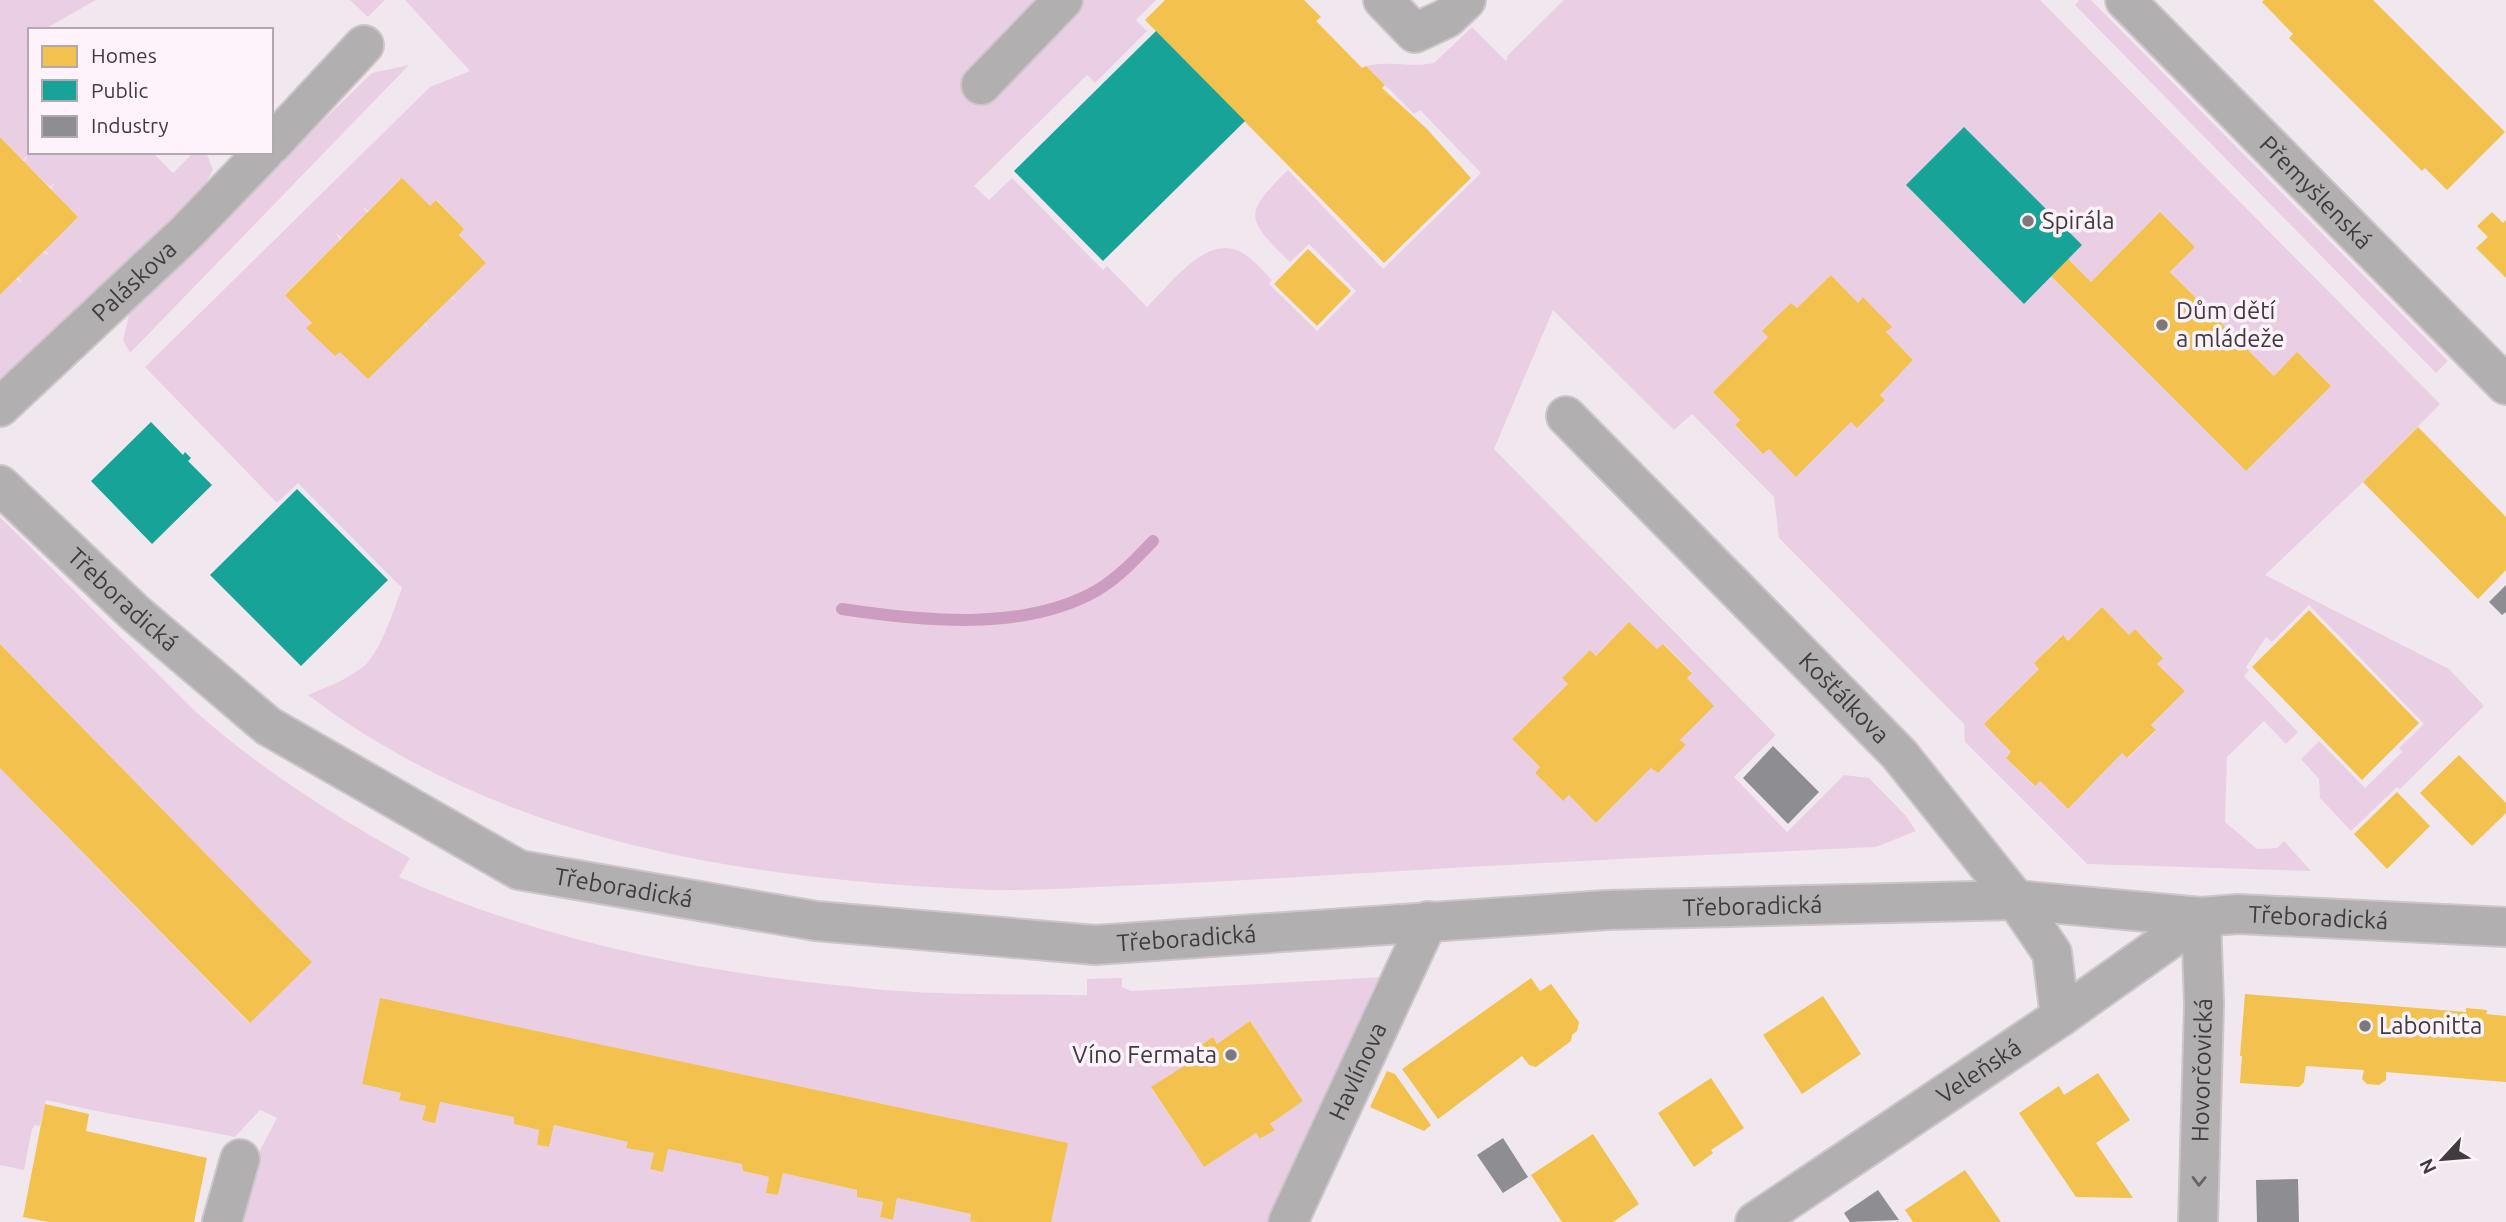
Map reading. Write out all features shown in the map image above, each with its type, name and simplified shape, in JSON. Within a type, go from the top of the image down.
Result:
[{"type":"street","points":[[981,85],[1063,0]]},
{"type":"street","points":[[1382,0],[1415,33],[1447,18],[1466,0]]},
{"type":"street","name":"Přemyšlenská","points":[[2125,0],[2506,385]]},
{"type":"street","points":[[273,143],[364,45]]},
{"type":"street","name":"Paláskova","points":[[0,407],[187,232],[262,154]]},
{"type":"street","name":"Košťálkova","points":[[1566,416],[1899,754],[2016,900],[2052,953],[2060,1017]]},
{"type":"street","name":"Třeboradická","points":[[0,485],[135,613],[268,726],[519,870],[816,920],[1095,945],[1606,910],[2016,900],[2201,917],[2289,916],[2506,927]]},
{"type":"street","name":"Veleňská","points":[[1755,1222],[2060,1017],[2201,917]]},
{"type":"street","name":"Hovorčovická","points":[[2199,1222],[2204,1004],[2201,917]]},
{"type":"street","name":"Havlínova","points":[[1288,1222],[1428,922]]},
{"type":"street","points":[[222,1222],[240,1159]]},
{"type":"shaded area","points":[[0,0],[96,0],[47,28],[28,28],[28,154],[154,154],[173,173],[192,154],[207,154],[213,170],[197,198],[0,393],[0,295],[16,279],[22,283],[18,277],[43,252],[50,256],[44,250],[78,217],[51,189],[55,182],[50,187],[24,162],[28,155],[23,160],[0,137]]},
{"type":"shaded area","points":[[350,0],[385,0],[368,17]]},
{"type":"shaded area","points":[[405,0],[1156,0],[1136,20],[1147,31],[1095,83],[1087,75],[974,186],[989,200],[1012,178],[1103,270],[1107,266],[1147,307],[1177,275],[1201,256],[1226,248],[1239,251],[1253,260],[1272,280],[1269,284],[1317,331],[1356,291],[1309,244],[1290,262],[1258,226],[1255,217],[1257,208],[1263,197],[1288,170],[1383,269],[1481,173],[1420,110],[1414,114],[1366,66],[1434,63],[1472,27],[1506,61],[1508,55],[1564,0],[2040,0],[2440,404],[2265,575],[2449,669],[2484,706],[2400,789],[2397,787],[2351,831],[2320,798],[2319,779],[2301,759],[2319,741],[2365,788],[2402,752],[2399,748],[2424,724],[2309,605],[2272,642],[2266,637],[2246,667],[2249,670],[2244,676],[2298,732],[2286,744],[2264,721],[2227,757],[2225,822],[2257,849],[2277,848],[2284,841],[2311,871],[2087,864],[1965,742],[1964,724],[1779,538],[1774,497],[1692,414],[1674,430],[1553,310],[1494,449],[1776,735],[1734,777],[1787,832],[1844,775],[1869,778],[1906,816],[1916,831],[1876,847],[1184,883],[988,890],[808,876],[719,863],[632,845],[546,820],[463,787],[384,746],[308,695],[350,676],[363,667],[386,631],[402,588],[298,483],[277,503],[145,367],[430,87],[470,71]],"holes":[[[402,179],[430,206],[437,200],[464,229],[459,235],[486,263],[452,296],[458,302],[451,297],[425,323],[430,330],[424,324],[335,356],[307,328],[312,323],[285,294],[340,240],[336,233],[342,238],[368,213],[362,207],[369,211]],[[1906,185],[2091,282],[2160,213],[2195,247],[2170,272],[2274,376],[2297,353],[2246,471],[2051,276],[2023,303]],[[1831,275],[1858,303],[1863,297],[1891,327],[1886,332],[1913,360],[1880,395],[1885,400],[1857,427],[1851,422],[1796,476],[1769,449],[1763,454],[1735,426],[1740,420],[1713,392],[1768,337],[1763,331],[1791,303],[1797,308]],[[2102,607],[2129,635],[2135,629],[2163,657],[2157,664],[2185,691],[2151,725],[2156,731],[2128,758],[2122,753],[2068,809],[2040,781],[2034,786],[2006,758],[2011,752],[1984,724],[2039,669],[2034,663],[2062,635],[2068,641]],[[1629,622],[1657,649],[1664,644],[1692,672],[1687,678],[1713,706],[1680,740],[1685,746],[1658,773],[1651,768],[1596,823],[1569,795],[1562,800],[1535,773],[1540,767],[1512,739],[1568,684],[1562,678],[1590,650],[1596,656]]]},
{"type":"shaded area","points":[[2079,0],[2091,0],[2448,361],[2436,373],[2075,5]]},
{"type":"shaded area","points":[[409,65],[130,353],[123,340],[131,306],[372,73]]},
{"type":"shaded area","points":[[0,517],[195,711],[220,732],[298,790],[410,858],[399,877],[500,916],[603,946],[762,976],[861,988],[923,992],[1087,995],[1087,979],[1122,978],[1122,987],[1131,991],[1385,977],[1280,1222],[1051,1222],[954,1119],[380,999],[362,1084],[401,1093],[399,1100],[426,1106],[422,1120],[440,1102],[514,1117],[514,1124],[539,1130],[537,1145],[549,1147],[554,1125],[628,1142],[627,1148],[654,1153],[650,1169],[668,1149],[742,1164],[743,1171],[769,1177],[767,1193],[778,1195],[783,1173],[857,1190],[858,1197],[883,1202],[880,1217],[893,1220],[897,1198],[971,1214],[970,1220],[978,1222],[240,1222],[258,1154],[277,1118],[260,1110],[235,1137],[46,1100],[40,1126],[35,1125],[32,1129],[24,1170],[0,1165],[0,768],[249,1023],[312,962],[0,644]],"holes":[[[1250,1021],[1303,1101],[1270,1124],[1274,1130],[1261,1139],[1256,1133],[1204,1167],[1151,1088],[1184,1066],[1180,1059],[1213,1037],[1217,1044]]]},
{"type":"building: Homes","points":[[1165,0],[1304,0],[1321,17],[1316,21],[1362,68],[1366,66],[1385,85],[1382,88],[1426,128],[1471,178],[1384,263],[1145,20]]},
{"type":"building: Homes","points":[[2373,0],[2505,132],[2447,190],[2425,168],[2422,171],[2289,38],[2293,34],[2262,2]]},
{"type":"building: Homes","points":[[0,137],[78,217],[0,295]]},
{"type":"building: Homes","points":[[402,178],[430,206],[436,200],[464,229],[459,235],[486,263],[368,379],[340,352],[335,356],[306,328],[312,323],[285,295]]},
{"type":"building: Homes","name":"Dům dětí a mládeže","points":[[2160,212],[2195,247],[2170,272],[2274,376],[2297,352],[2331,386],[2246,471],[2051,276],[2068,259],[2091,282]]},
{"type":"building: Homes","points":[[2492,212],[2503,223],[2506,220],[2506,278],[2476,248],[2488,237],[2477,226]]},
{"type":"building: Homes","points":[[1308,249],[1351,291],[1317,326],[1274,284]]},
{"type":"building: Homes","points":[[1831,275],[1858,303],[1863,297],[1892,327],[1886,332],[1913,360],[1880,395],[1885,400],[1857,428],[1851,422],[1796,477],[1769,449],[1763,454],[1735,425],[1740,420],[1713,392],[1768,337],[1762,331],[1791,303],[1797,308]]},
{"type":"building: Homes","points":[[2418,427],[2506,517],[2506,570],[2478,599],[2363,482]]},
{"type":"building: Homes","points":[[2102,607],[2129,635],[2135,629],[2163,658],[2157,664],[2185,691],[2151,725],[2156,730],[2127,758],[2122,753],[2068,809],[2040,781],[2035,786],[2006,758],[2011,752],[1984,724],[2039,669],[2034,663],[2063,635],[2068,641]]},
{"type":"building: Homes","points":[[2309,610],[2419,723],[2362,780],[2252,667]]},
{"type":"building: Homes","points":[[1629,622],[1657,649],[1663,644],[1692,673],[1687,678],[1714,706],[1680,740],[1686,745],[1658,773],[1651,768],[1596,823],[1569,795],[1563,801],[1535,773],[1540,767],[1512,739],[1568,684],[1562,678],[1590,650],[1596,656]]},
{"type":"building: Homes","points":[[0,644],[312,962],[250,1023],[0,768]]},
{"type":"building: Homes","points":[[2459,755],[2506,803],[2506,813],[2472,846],[2420,793]]},
{"type":"building: Homes","points":[[2397,792],[2430,826],[2387,869],[2354,834]]},
{"type":"building: Homes","points":[[1531,978],[1540,991],[1551,984],[1579,1022],[1571,1041],[1536,1067],[1529,1065],[1522,1056],[1438,1119],[1402,1069]]},
{"type":"building: Homes","points":[[2245,994],[2466,1012],[2466,1008],[2487,1010],[2486,1014],[2506,1016],[2506,1082],[2386,1072],[2386,1080],[2379,1085],[2367,1084],[2362,1079],[2364,1070],[2306,1066],[2304,1082],[2299,1087],[2240,1083]]},
{"type":"building: Homes","points":[[1823,996],[1861,1054],[1802,1094],[1763,1035]]},
{"type":"building: Homes","points":[[380,998],[1068,1143],[1051,1222],[970,1221],[971,1214],[897,1198],[893,1220],[880,1217],[883,1202],[857,1197],[857,1190],[783,1173],[778,1195],[766,1193],[769,1177],[743,1171],[742,1164],[668,1149],[663,1172],[650,1169],[654,1153],[626,1148],[628,1142],[554,1125],[549,1147],[537,1145],[539,1130],[514,1124],[514,1117],[440,1102],[435,1123],[422,1120],[426,1106],[399,1100],[401,1093],[362,1084]]},
{"type":"building: Homes","points":[[1250,1021],[1303,1101],[1270,1124],[1275,1130],[1260,1139],[1256,1133],[1204,1167],[1151,1087],[1184,1066],[1180,1059],[1213,1037],[1217,1044]]},
{"type":"building: Homes","points":[[1387,1071],[1395,1074],[1431,1125],[1424,1131],[1370,1107]]},
{"type":"building: Homes","points":[[2098,1073],[2130,1120],[2096,1143],[2133,1198],[2076,1197],[2019,1113],[2059,1086],[2064,1095]]},
{"type":"building: Homes","points":[[1711,1078],[1744,1128],[1711,1150],[1713,1153],[1694,1167],[1658,1113]]},
{"type":"building: Homes","points":[[45,1104],[89,1114],[86,1131],[207,1158],[194,1222],[48,1222],[23,1217]]},
{"type":"building: Homes","points":[[1593,1134],[1639,1204],[1613,1222],[1562,1222],[1531,1175]]},
{"type":"building: Homes","points":[[1965,1170],[2001,1222],[1913,1222],[1905,1210]]},
{"type":"building: Public","points":[[1156,31],[1245,121],[1103,261],[1014,171]]},
{"type":"building: Public","points":[[1964,127],[2082,245],[2024,304],[1906,185]]},
{"type":"building: Public","points":[[151,422],[183,455],[185,452],[191,458],[188,461],[212,485],[152,544],[91,481]]},
{"type":"building: Public","points":[[297,489],[388,580],[301,666],[210,575]]},
{"type":"building: Industry","points":[[2506,585],[2506,612],[2502,615],[2489,602]]},
{"type":"building: Industry","points":[[1773,746],[1819,792],[1788,824],[1743,778]]},
{"type":"building: Industry","points":[[1503,1138],[1528,1177],[1503,1193],[1477,1155]]},
{"type":"building: Industry","points":[[2298,1179],[2299,1222],[2257,1222],[2256,1180]]},
{"type":"building: Industry","points":[[1878,1190],[1899,1220],[1850,1222],[1844,1213]]},
{"type":"waterway","points":[[842,609],[905,617],[972,620],[1037,613],[1096,591],[1119,574],[1153,541]]},
{"type":"place","name":"Spirála","points":[[2028,221]]},
{"type":"place","name":"Dům dětí a mládeže","points":[[2162,325]]},
{"type":"place","name":"Labonitta","points":[[2365,1026]]},
{"type":"place","name":"Víno Fermata","points":[[1231,1055]]}]
